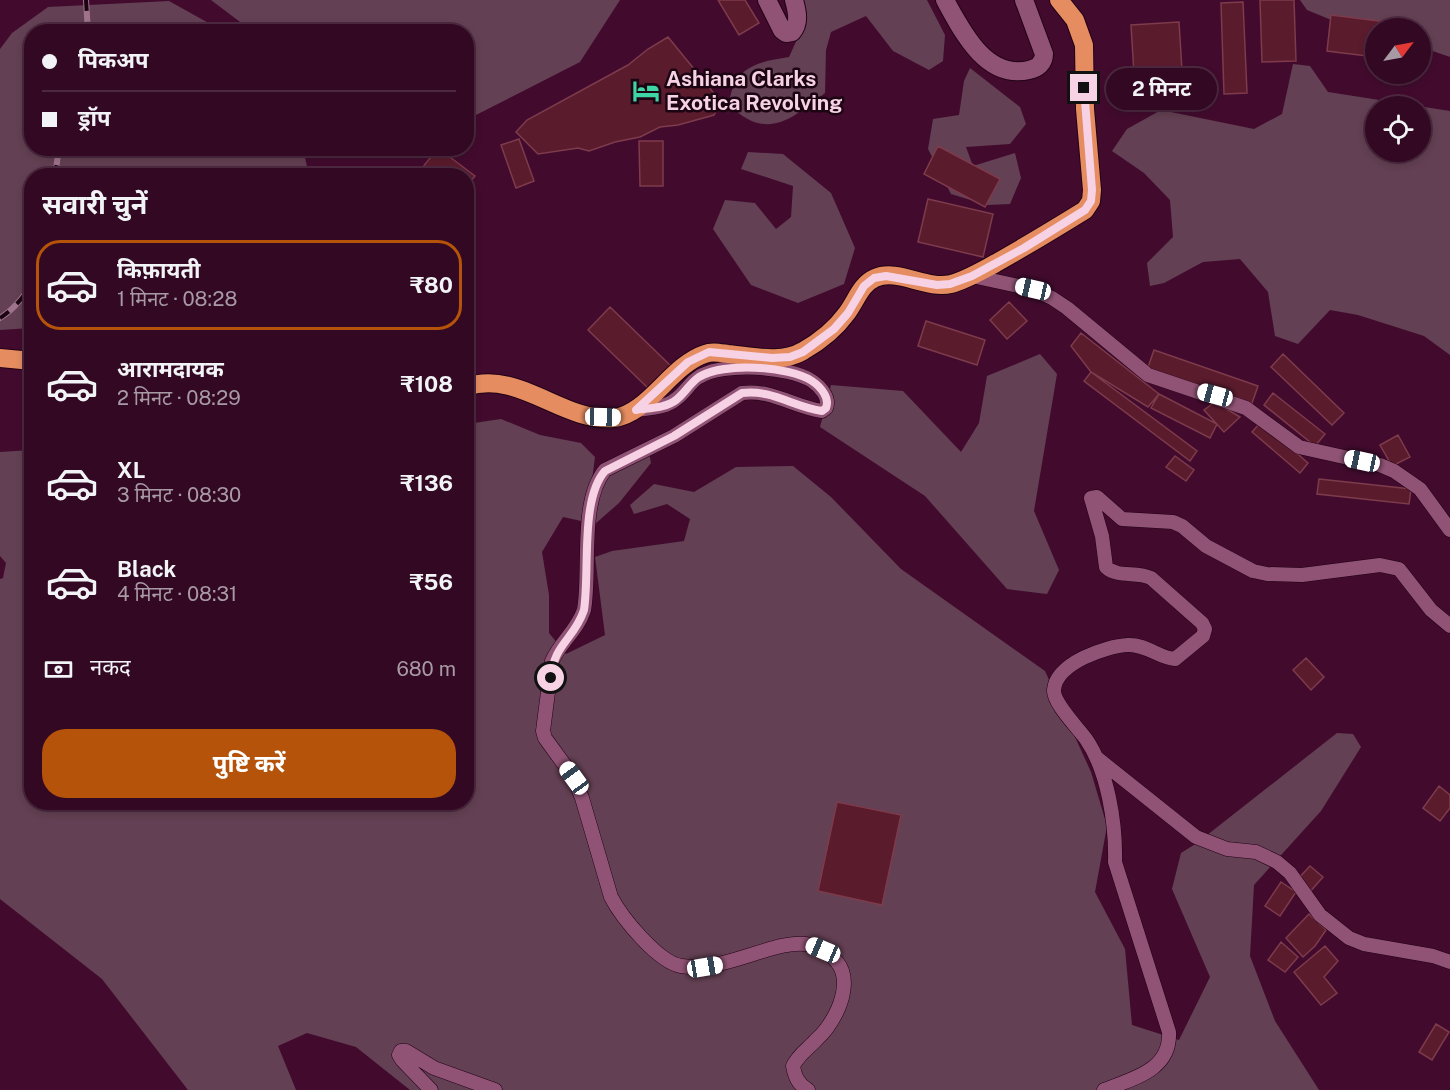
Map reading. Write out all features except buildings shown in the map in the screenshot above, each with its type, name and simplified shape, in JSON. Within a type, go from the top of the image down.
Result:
[{"type":"highway","points":[[474,384],[499,384],[523,389],[590,417],[616,418],[636,410],[688,362],[709,352],[772,358],[790,357],[803,352],[834,329],[848,313],[864,286],[874,278],[886,276],[937,285],[950,284],[972,276],[1085,210],[1091,201],[1092,190],[1085,109],[1084,45],[1075,20],[1059,0]]},
{"type":"highway","points":[[0,358],[24,360]]},
{"type":"street","points":[[767,0],[786,33],[792,32],[796,27],[797,11],[794,0]]},
{"type":"street","points":[[945,0],[967,39],[979,54],[992,63],[1011,71],[1023,71],[1038,66],[1044,59],[1024,0]]},
{"type":"street","points":[[972,276],[1033,289],[1052,298],[1149,375],[1246,408],[1299,447],[1380,465],[1394,471],[1420,489],[1450,530]]},
{"type":"street","points":[[636,410],[671,403],[699,376],[717,369],[731,367],[792,372],[812,381],[826,396],[828,402],[822,411],[767,394],[742,393],[674,436],[605,471],[597,479],[592,499],[584,610],[579,626],[557,651],[552,661],[543,731],[548,746],[574,778],[611,897],[618,909],[660,957],[680,966],[705,967],[789,945],[810,944],[823,950],[839,963],[844,973],[839,1007],[830,1023],[793,1066],[794,1075],[800,1085],[808,1090]]},
{"type":"street","points":[[1104,1090],[1157,1065],[1170,1044],[1166,1015],[1115,862],[1116,836],[1096,758],[1086,738],[1056,698],[1054,686],[1061,675],[1074,663],[1090,655],[1124,645],[1141,646],[1175,659],[1203,636],[1205,629],[1202,623],[1151,578],[1145,575],[1112,572],[1106,567],[1102,536],[1091,500],[1092,496],[1097,497],[1122,519],[1173,522],[1215,551],[1253,571],[1267,574],[1302,574],[1380,565],[1398,568],[1431,610],[1450,626]]},
{"type":"street","points":[[1096,758],[1196,837],[1227,849],[1256,852],[1278,862],[1290,873],[1320,915],[1349,938],[1364,944],[1433,956],[1450,962]]},
{"type":"street","points":[[431,1090],[402,1060],[401,1051],[406,1051],[447,1074],[495,1090]]},
{"type":"shaded area","points":[[211,0],[620,0],[580,62],[474,116],[474,24],[243,24]]},
{"type":"shaded area","points":[[796,0],[927,0],[945,35],[943,61],[929,70],[893,51],[866,16],[831,32],[826,50],[825,93],[801,111],[778,123],[755,122],[742,116],[729,105],[731,92],[735,82],[748,69],[766,61],[789,57],[799,35]]},
{"type":"shaded area","points":[[1300,0],[1450,0],[1450,57],[1431,50],[1431,18],[1365,18],[1365,48],[1351,28],[1307,10]]},
{"type":"shaded area","points":[[169,1],[210,24],[24,24],[48,7]]},
{"type":"shaded area","points":[[24,24],[24,156],[305,156],[307,168],[24,168],[24,328],[0,330],[0,49],[12,33]]},
{"type":"shaded area","points":[[1293,64],[1310,66],[1328,92],[1365,98],[1365,162],[1431,162],[1431,108],[1450,111],[1450,355],[1424,336],[1358,315],[1330,310],[1298,344],[1275,336],[1268,292],[1240,259],[1203,262],[1164,283],[1150,286],[1147,263],[1173,237],[1170,200],[1144,173],[1112,151],[1127,129],[1161,110],[1254,129],[1282,114]]},
{"type":"shaded area","points":[[970,68],[1020,107],[1026,124],[1010,144],[966,147],[973,166],[1015,153],[1021,178],[1010,204],[987,205],[951,194],[928,149],[933,119],[959,115],[964,81]]},
{"type":"shaded area","points":[[748,152],[783,154],[831,193],[855,248],[844,284],[798,303],[751,285],[713,229],[725,200],[755,203],[776,229],[791,217],[793,186],[741,169]]},
{"type":"shaded area","points":[[1040,354],[1057,374],[1034,511],[1059,570],[1047,594],[1007,589],[925,496],[820,427],[831,385],[903,391],[961,452],[979,423],[987,376]]},
{"type":"shaded area","points":[[501,419],[540,435],[581,443],[595,457],[591,488],[616,465],[649,453],[651,463],[619,503],[595,524],[563,517],[542,552],[549,595],[549,633],[566,654],[605,635],[595,557],[612,551],[684,541],[690,519],[667,504],[634,514],[630,505],[654,484],[694,492],[736,467],[793,466],[831,497],[901,569],[1045,671],[1091,772],[1107,826],[1095,892],[1125,949],[1132,1025],[1179,1040],[1210,977],[1172,889],[1181,853],[1197,843],[1337,733],[1353,734],[1361,747],[1321,811],[1254,885],[1250,956],[1275,1021],[1319,1090],[410,1090],[356,1047],[307,1033],[278,1046],[296,1090],[188,1090],[102,979],[0,899],[0,579],[3,578],[6,563],[0,556],[0,452],[24,450],[24,810],[474,810],[474,423]]},
{"type":"railway","points":[[86,0],[88,24]]},
{"type":"railway","points":[[56,168],[58,156]]},
{"type":"railway","points":[[0,318],[24,295]]},
{"type":"place","name":"Ashiana Clarks Exotica Revolving","points":[[646,91]]},
{"type":"route","points":[[551,678],[552,661],[557,651],[579,626],[584,610],[587,595],[592,499],[597,479],[605,471],[674,436],[742,393],[767,394],[822,411],[828,402],[820,388],[812,381],[792,372],[731,367],[717,369],[699,376],[671,403],[636,410],[665,381],[698,356],[709,352],[772,358],[790,357],[803,352],[834,329],[848,313],[864,286],[874,278],[886,276],[937,285],[950,284],[972,276],[1024,248],[1085,210],[1091,201],[1092,190],[1084,88]]}]
